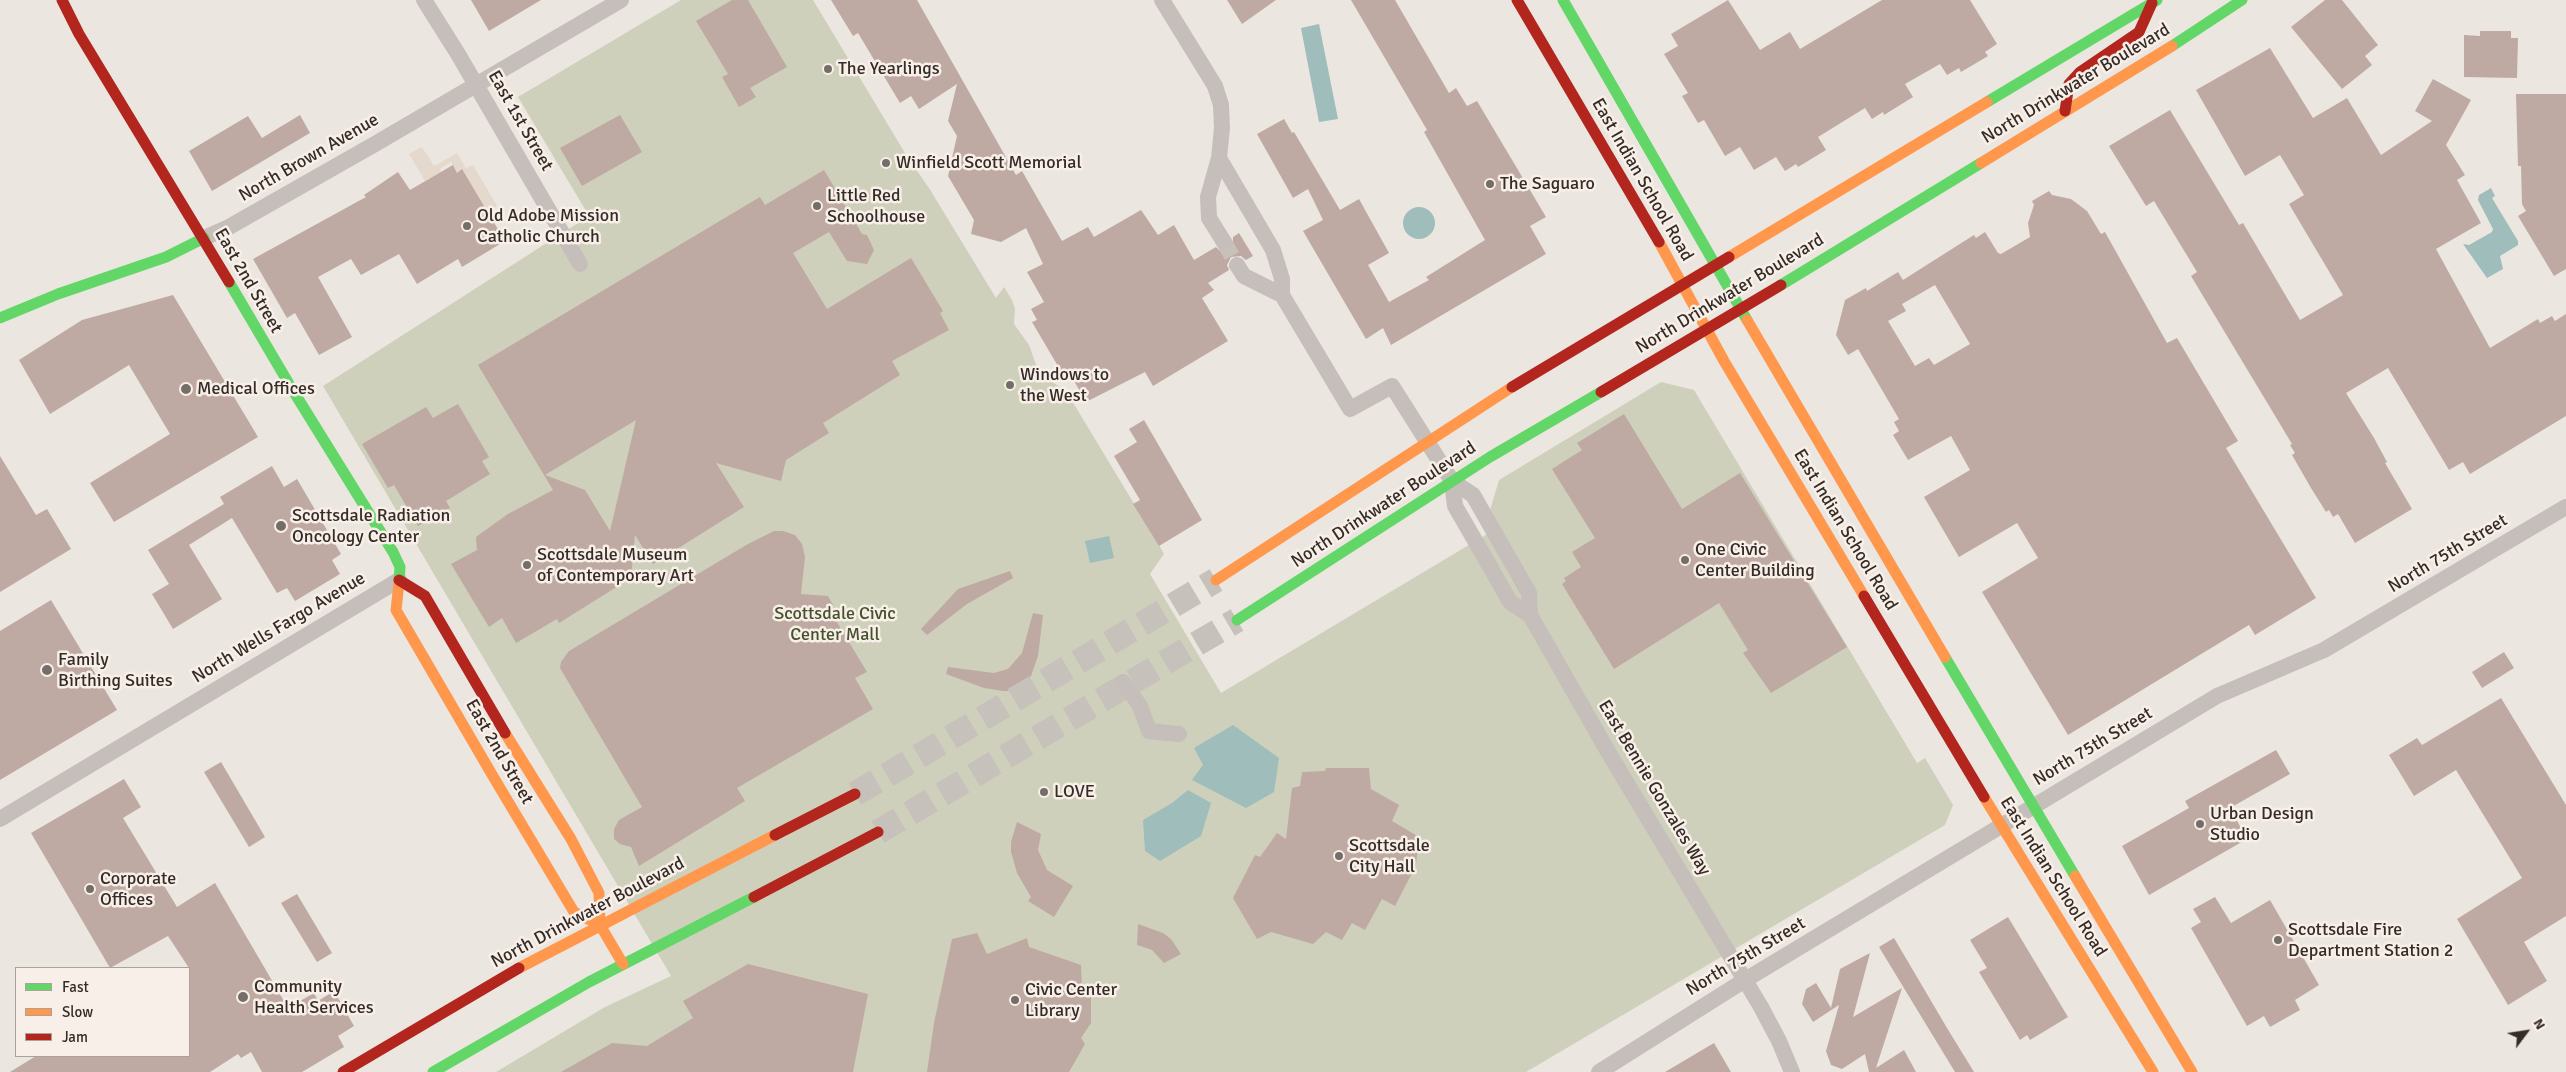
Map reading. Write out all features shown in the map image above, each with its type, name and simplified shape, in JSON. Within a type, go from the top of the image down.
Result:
[{"type":"main road","name":"East 2nd Street","points":[[62,0],[80,34],[204,238],[292,390],[359,494],[388,544],[400,566],[396,610],[574,912],[600,925]]},
{"type":"main road","name":"East Indian School Road","points":[[1517,0],[1708,330],[2001,826],[2153,1072]]},
{"type":"main road","name":"East Indian School Road","points":[[1563,0],[2032,807],[2192,1072]]},
{"type":"main road","name":"North Drinkwater Boulevard","points":[[1237,620],[1452,481],[1629,374],[1708,330],[2198,30],[2242,0]]},
{"type":"main road","name":"North Drinkwater Boulevard","points":[[1216,580],[1426,442],[1683,284],[2154,1]]},
{"type":"main road","points":[[2065,111],[2066,94],[2069,84],[2080,72],[2138,32],[2154,1]]},
{"type":"main road","name":"North Brown Avenue","points":[[0,318],[58,294],[166,257],[204,238]]},
{"type":"main road","name":"East 2nd Street","points":[[399,580],[425,596],[479,691],[570,839],[599,893],[600,925],[623,964]]},
{"type":"main road","name":"North Drinkwater Boulevard","points":[[343,1072],[486,986],[855,794]]},
{"type":"main road","points":[[433,1072],[623,964],[878,832]]},
{"type":"street","name":"East 1st Street","points":[[424,0],[476,85],[580,264]]},
{"type":"street","name":"North Brown Avenue","points":[[204,238],[229,227],[622,0]]},
{"type":"street","points":[[1162,0],[1215,86],[1221,112],[1219,158],[1208,197],[1209,218],[1224,242]]},
{"type":"street","points":[[1219,158],[1273,250],[1282,279],[1282,295],[1350,409],[1392,386],[1452,481]]},
{"type":"street","points":[[1237,265],[1244,276],[1282,295]]},
{"type":"street","name":"East Bennie Gonzales Way","points":[[1452,481],[1455,506],[1501,587],[1510,602],[1530,615],[1607,750],[1745,980],[1779,1041],[1792,1072]]},
{"type":"street","name":"North 75th Street","points":[[1599,1072],[1745,980],[2217,696],[2324,650],[2566,507]]},
{"type":"street","name":"North Wells Fargo Avenue","points":[[0,819],[399,580]]},
{"type":"street","points":[[1123,682],[1140,706],[1149,731],[1179,734]]},
{"type":"green space","name":"Scottsdale Civic Center Mall","points":[[681,0],[813,0],[908,158],[929,188],[996,298],[1004,287],[1012,300],[1015,309],[1014,324],[1029,345],[1039,373],[1066,391],[1159,545],[1164,554],[1150,574],[1221,693],[1499,527],[1490,510],[1499,480],[1661,382],[1694,390],[1917,763],[1925,758],[1953,805],[1945,825],[1526,1072],[496,1072],[605,1007],[671,976],[323,386],[589,216],[518,97]]},
{"type":"shaded area","points":[[422,147],[434,166],[457,153],[466,168],[473,165],[497,206],[488,212],[462,170],[457,173],[451,162],[440,169],[441,172],[425,181],[409,154]]},
{"type":"water","points":[[1319,24],[1338,119],[1319,122],[1301,28]]},
{"type":"water","points":[[2491,188],[2495,196],[2492,198],[2518,241],[2518,245],[2500,256],[2503,269],[2487,278],[2463,244],[2469,245],[2492,232],[2493,229],[2478,200],[2479,195]]},
{"type":"water","points":[[1419,207],[1430,212],[1435,223],[1430,234],[1419,239],[1408,234],[1403,223],[1408,212]]},
{"type":"water","points":[[1109,536],[1114,558],[1090,563],[1085,541]]},
{"type":"water","points":[[1233,725],[1279,758],[1274,792],[1246,808],[1192,780],[1203,765],[1194,748]]},
{"type":"water","points":[[1188,790],[1211,803],[1201,836],[1160,861],[1145,851],[1143,820],[1172,803]]},
{"type":"building","points":[[471,0],[541,0],[489,31]]},
{"type":"building","points":[[732,0],[748,0],[787,67],[750,88],[756,97],[739,107],[722,77],[728,74],[696,21]]},
{"type":"building","points":[[831,0],[917,0],[1016,175],[1022,171],[1062,241],[1088,227],[1094,237],[1141,210],[1158,235],[1174,225],[1194,260],[1216,247],[1220,251],[1229,251],[1233,246],[1233,237],[1239,233],[1253,256],[1246,260],[1241,256],[1231,257],[1227,265],[1229,270],[1208,283],[1214,290],[1202,298],[1228,341],[1153,386],[1145,372],[1086,402],[1068,370],[1062,373],[1032,322],[1037,320],[1031,309],[1044,302],[1027,272],[1043,264],[1026,228],[1001,242],[971,234],[974,220],[948,176],[957,136],[948,121],[957,84],[919,109],[911,96],[900,103],[858,33],[853,36]]},
{"type":"building","points":[[1227,0],[1276,0],[1242,24]]},
{"type":"building","name":"The Saguaro","points":[[1351,0],[1395,0],[1449,93],[1456,88],[1467,106],[1477,101],[1546,217],[1530,226],[1546,254],[1391,345],[1383,328],[1366,339],[1303,231],[1323,220],[1308,189],[1293,198],[1257,134],[1284,119],[1292,133],[1294,132],[1340,210],[1359,199],[1389,253],[1368,265],[1389,302],[1429,280],[1426,277],[1485,240],[1424,132],[1427,130]]},
{"type":"building","points":[[1728,0],[1760,50],[1790,32],[1800,49],[1882,0],[1970,0],[1997,44],[1985,52],[1988,56],[1961,72],[1959,68],[1947,75],[1940,64],[1905,84],[1913,97],[1884,115],[1883,112],[1872,119],[1865,108],[1818,137],[1826,150],[1798,167],[1796,164],[1785,171],[1776,157],[1754,170],[1740,147],[1725,156],[1704,120],[1698,123],[1682,96],[1688,93],[1664,54],[1678,46],[1671,34]]},
{"type":"building","points":[[2325,0],[2342,0],[2378,45],[2365,56],[2372,65],[2342,89],[2291,27]]},
{"type":"building","points":[[2480,31],[2511,31],[2511,38],[2518,38],[2517,78],[2464,77],[2464,35],[2480,36]]},
{"type":"building","points":[[2270,48],[2313,118],[2347,98],[2381,155],[2432,121],[2415,111],[2433,79],[2471,100],[2446,145],[2465,175],[2457,180],[2481,223],[2436,249],[2490,348],[2538,319],[2540,323],[2552,316],[2555,321],[2566,314],[2566,416],[2470,474],[2463,462],[2449,470],[2388,368],[2346,393],[2374,438],[2387,462],[2385,463],[2412,509],[2355,543],[2338,514],[2333,517],[2329,510],[2326,512],[2311,488],[2292,455],[2295,453],[2290,445],[2292,444],[2191,276],[2197,272],[2154,201],[2146,206],[2109,146],[2170,110],[2239,225],[2243,223],[2300,320],[2343,295],[2289,204],[2304,195],[2280,155],[2245,176],[2196,90]]},
{"type":"building","points":[[2516,94],[2566,94],[2566,269],[2554,276],[2518,216],[2526,211],[2522,204],[2521,166],[2518,166]]},
{"type":"building","points":[[300,115],[310,133],[212,191],[189,151],[248,116],[262,138]]},
{"type":"building","points":[[620,115],[642,152],[582,186],[560,148]]},
{"type":"building","points":[[453,165],[457,173],[462,169],[505,241],[462,267],[458,259],[417,284],[399,254],[361,275],[351,259],[318,277],[352,337],[319,355],[295,313],[287,318],[253,259],[366,197],[364,195],[398,172],[410,190]]},
{"type":"building","points":[[824,170],[862,234],[867,235],[874,250],[867,264],[847,261],[829,232],[793,253],[827,309],[911,258],[943,311],[940,313],[949,330],[892,361],[900,375],[823,423],[829,433],[786,460],[781,481],[716,463],[744,507],[653,564],[635,535],[631,578],[559,623],[557,619],[516,643],[502,618],[489,627],[451,564],[477,550],[476,537],[480,534],[508,514],[553,490],[478,365],[760,197],[765,205]],"holes":[[[636,420],[610,531],[585,490],[545,475]]]},
{"type":"building","points":[[2049,191],[2052,195],[2071,199],[2087,211],[2101,234],[2105,232],[2167,343],[2177,338],[2238,441],[2226,448],[2316,598],[2255,635],[2249,625],[2068,735],[1982,592],[2038,558],[2017,523],[1959,557],[1924,497],[1970,470],[1951,436],[1908,460],[1893,435],[1899,431],[1894,422],[1899,419],[1858,349],[1848,355],[1836,335],[1845,300],[1866,288],[1867,291],[1898,272],[1903,280],[1974,235],[1976,238],[1985,232],[1998,253],[2001,254],[2030,237],[2028,223],[2034,205],[2032,201]],"holes":[[[1935,285],[1970,344],[1934,365],[1929,358],[1915,366],[1888,321],[1906,311],[1902,304]]]},
{"type":"building","name":"Medical Offices","points":[[173,295],[258,437],[114,522],[90,483],[170,434],[129,365],[50,414],[19,360],[82,320]]},
{"type":"building","points":[[458,404],[489,457],[482,461],[490,474],[446,501],[450,508],[418,526],[394,485],[388,488],[362,444],[426,407],[433,418]]},
{"type":"building","name":"One Civic Center Building","points":[[1624,414],[1682,509],[1740,473],[1847,647],[1771,693],[1743,653],[1748,650],[1719,603],[1614,669],[1562,584],[1566,581],[1564,578],[1581,567],[1572,552],[1595,538],[1552,469],[1582,450],[1577,443]]},
{"type":"building","points":[[1144,420],[1202,520],[1159,546],[1133,504],[1140,500],[1114,456],[1137,442],[1129,429]]},
{"type":"building","points":[[0,456],[36,515],[47,509],[71,549],[0,592]]},
{"type":"building","name":"Scottsdale Radiation Oncology Center","points":[[272,466],[284,487],[297,479],[341,554],[332,560],[340,574],[295,601],[287,588],[277,593],[232,518],[189,545],[222,599],[173,629],[152,594],[169,584],[148,550],[224,504],[220,497]]},
{"type":"building","points":[[774,531],[783,531],[795,535],[802,544],[805,557],[801,594],[828,596],[833,605],[832,614],[867,672],[855,678],[873,709],[737,788],[745,801],[639,866],[631,847],[620,844],[614,839],[614,829],[619,820],[642,807],[560,668],[561,662],[569,651],[748,544]]},
{"type":"building","points":[[1010,571],[1013,578],[967,604],[927,635],[921,629],[958,589]]},
{"type":"building","name":"Family Birthing Suites","points":[[51,600],[117,710],[0,780],[0,631]]},
{"type":"building","points":[[1033,613],[1043,615],[1038,656],[1031,676],[1026,683],[1012,691],[1003,691],[984,688],[946,674],[948,667],[994,673],[1008,669],[1022,653]]},
{"type":"building","points":[[2504,652],[2514,668],[2482,688],[2472,672]]},
{"type":"building","points":[[2501,698],[2566,805],[2566,916],[2524,942],[2547,981],[2508,1005],[2457,919],[2522,878],[2456,770],[2414,796],[2389,755],[2417,738],[2422,745]]},
{"type":"building","name":"Urban Design Studio","points":[[2276,750],[2290,774],[2230,808],[2247,839],[2149,895],[2122,846],[2189,808],[2185,801]]},
{"type":"building","points":[[221,762],[265,837],[249,847],[204,772]]},
{"type":"building","name":"Scottsdale City Hall","points":[[1326,768],[1369,768],[1371,789],[1399,805],[1392,821],[1419,837],[1415,874],[1412,873],[1395,906],[1382,899],[1365,930],[1352,923],[1342,940],[1326,932],[1313,944],[1271,932],[1257,939],[1233,898],[1255,855],[1260,857],[1277,833],[1286,839],[1292,788],[1300,786],[1302,772],[1325,771]]},
{"type":"building","points":[[124,779],[141,807],[123,818],[177,907],[215,883],[288,1008],[314,993],[318,1001],[334,991],[354,1026],[338,1036],[344,1047],[302,1072],[262,1072],[251,1052],[241,1058],[238,1054],[210,1072],[10,1072],[34,1057],[190,1057],[190,967],[168,936],[109,967],[31,833]]},
{"type":"building","points":[[1017,822],[1041,834],[1038,850],[1047,870],[1073,886],[1054,917],[1028,901],[1031,897],[1017,873],[1011,852],[1011,842]]},
{"type":"building","points":[[297,894],[332,953],[317,962],[281,903]]},
{"type":"building","name":"Scottsdale Fire Department Station 2","points":[[2215,897],[2231,923],[2270,900],[2319,985],[2295,1000],[2300,1010],[2270,1027],[2264,1016],[2247,1026],[2191,928],[2201,922],[2193,909]]},
{"type":"building","points":[[2008,917],[2068,1017],[2030,1040],[2027,1035],[2020,1040],[1979,972],[1987,968],[1970,940]]},
{"type":"building","points":[[1138,924],[1163,933],[1171,939],[1181,954],[1164,963],[1152,950],[1137,945]]},
{"type":"building","name":"Civic Center Library","points":[[977,933],[987,954],[1027,938],[1029,947],[1081,965],[1082,989],[1091,989],[1091,1023],[1081,1038],[1085,1044],[1069,1072],[927,1072],[934,1023],[952,939]]},
{"type":"building","points":[[1894,938],[1974,1072],[1955,1072],[1879,947]]},
{"type":"building","points":[[1870,953],[1853,1017],[1902,988],[1876,1068],[1904,1050],[1916,1072],[1869,1072],[1865,1054],[1842,1069],[1831,1065],[1826,1051],[1839,1005],[1813,1022],[1802,1004],[1806,989],[1816,983],[1831,1008],[1840,969]]},
{"type":"building","points":[[748,964],[868,994],[853,1072],[561,1072],[612,1043],[647,1046],[693,1018],[683,1001]]},
{"type":"building","points":[[1714,1043],[1731,1072],[1665,1072]]},
{"type":"tunnel","points":[[1224,242],[1237,265]]},
{"type":"tunnel","points":[[855,794],[1216,580]]},
{"type":"tunnel","points":[[878,832],[1237,620]]},
{"type":"traffic: fast","points":[[1563,0],[1747,320]]},
{"type":"traffic: fast","points":[[1987,102],[2157,0]]},
{"type":"traffic: fast","points":[[2172,46],[2242,0]]},
{"type":"traffic: fast","points":[[1781,285],[1981,163]]},
{"type":"traffic: fast","points":[[0,318],[58,294],[166,257],[204,238]]},
{"type":"traffic: fast","points":[[229,282],[292,389],[393,552],[400,567],[399,583]]},
{"type":"traffic: fast","points":[[1237,620],[1490,457],[1601,392]]},
{"type":"traffic: fast","points":[[1945,657],[2075,876]]},
{"type":"traffic: fast","points":[[433,1072],[589,982],[754,897]]},
{"type":"traffic: slow","points":[[1981,163],[2172,46]]},
{"type":"traffic: slow","points":[[1729,257],[1987,102]]},
{"type":"traffic: slow","points":[[1659,242],[1724,361],[1864,596]]},
{"type":"traffic: slow","points":[[1747,320],[1945,657]]},
{"type":"traffic: slow","points":[[1216,580],[1512,387]]},
{"type":"traffic: slow","points":[[399,583],[396,610],[494,778],[574,912],[600,925]]},
{"type":"traffic: slow","points":[[505,733],[571,839],[599,893],[600,925],[623,964]]},
{"type":"traffic: slow","points":[[1984,797],[2153,1072]]},
{"type":"traffic: slow","points":[[519,968],[775,835]]},
{"type":"traffic: slow","points":[[2075,876],[2192,1072]]},
{"type":"traffic: jam","points":[[62,0],[79,34],[229,282]]},
{"type":"traffic: jam","points":[[1517,0],[1659,242]]},
{"type":"traffic: jam","points":[[2065,111],[2069,84],[2080,72],[2139,32],[2152,3]]},
{"type":"traffic: jam","points":[[1512,387],[1729,257]]},
{"type":"traffic: jam","points":[[1601,392],[1781,285]]},
{"type":"traffic: jam","points":[[399,580],[425,596],[505,733]]},
{"type":"traffic: jam","points":[[1864,596],[1984,797]]},
{"type":"traffic: jam","points":[[775,835],[855,794]]},
{"type":"traffic: jam","points":[[754,897],[878,832]]},
{"type":"traffic: jam","points":[[343,1072],[519,968]]},
{"type":"place","name":"The Yearlings","points":[[828,69]]},
{"type":"place","name":"Winfield Scott Memorial","points":[[886,163]]},
{"type":"place","name":"The Saguaro","points":[[1490,184]]},
{"type":"place","name":"Little Red Schoolhouse","points":[[817,206]]},
{"type":"place","name":"Old Adobe Mission Catholic Church","points":[[467,226]]},
{"type":"place","name":"Windows to the West","points":[[1010,385]]},
{"type":"place","name":"Medical Offices","points":[[186,389]]},
{"type":"place","name":"Scottsdale Radiation Oncology Center","points":[[281,526]]},
{"type":"place","name":"One Civic Center Building","points":[[1685,560]]},
{"type":"place","name":"Scottsdale Museum of Contemporary Art","points":[[527,565]]},
{"type":"place","name":"Family Birthing Suites","points":[[47,670]]},
{"type":"place","name":"LOVE","points":[[1044,792]]},
{"type":"place","name":"Urban Design Studio","points":[[2200,824]]},
{"type":"place","name":"Scottsdale City Hall","points":[[1339,856]]},
{"type":"place","name":"Corporate Offices","points":[[90,889]]},
{"type":"place","name":"Scottsdale Fire Department Station 2","points":[[2278,940]]},
{"type":"place","name":"Community Health Services","points":[[243,997]]},
{"type":"place","name":"Civic Center Library","points":[[1015,1000]]}]
